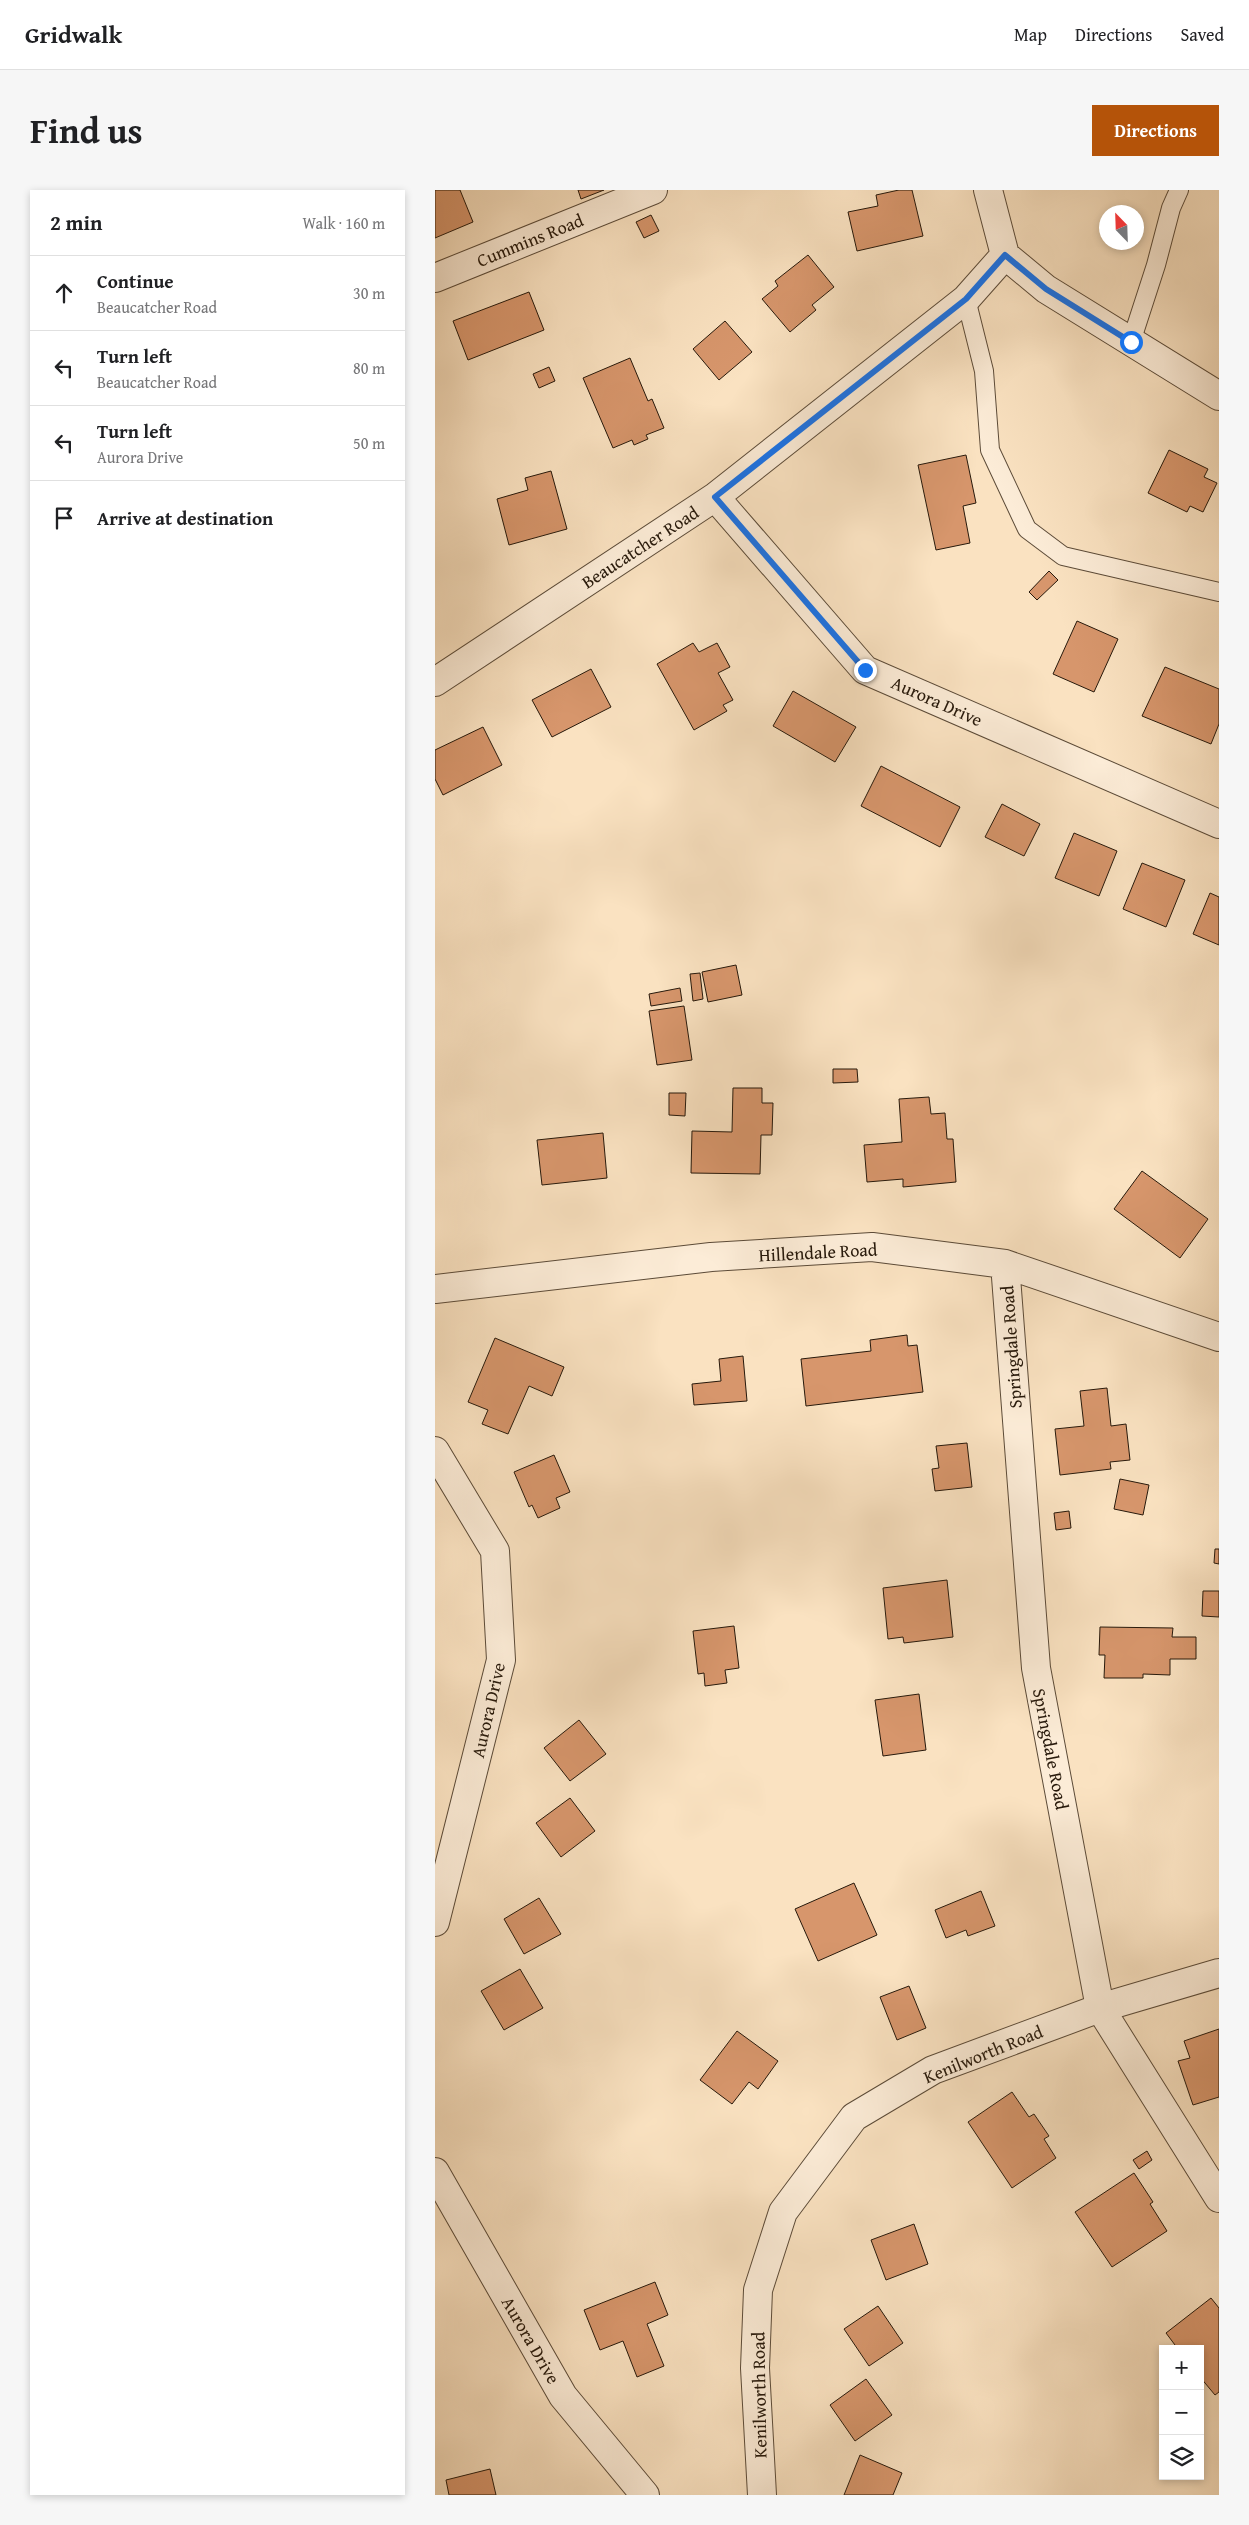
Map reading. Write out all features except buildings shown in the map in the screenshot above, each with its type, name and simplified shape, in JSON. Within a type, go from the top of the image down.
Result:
[{"type":"street","name":"Cummins Road","points":[[435,278],[653,190]]},
{"type":"street","points":[[988,190],[1005,255],[1046,289],[1219,396]]},
{"type":"street","name":"Beaucatcher Road","points":[[435,682],[715,497],[966,299],[1005,255]]},
{"type":"street","name":"Aurora Drive","points":[[715,497],[865,670],[1219,824]]},
{"type":"street","name":"Hillendale Road","points":[[435,1289],[711,1257],[872,1247],[1005,1264],[1219,1337]]},
{"type":"street","name":"Springdale Road","points":[[1005,1264],[1036,1668],[1100,2008],[1219,2198]]},
{"type":"street","name":"Aurora Drive","points":[[435,1451],[495,1551],[501,1660],[435,1922]]},
{"type":"street","name":"Kenilworth Road","points":[[762,2495],[755,2368],[758,2290],[783,2212],[854,2117],[933,2070],[1100,2008],[1219,1972]]},
{"type":"street","name":"Aurora Drive","points":[[435,2172],[563,2396],[645,2495]]},
{"type":"lane","points":[[1131,342],[1157,265],[1171,208],[1179,190]]},
{"type":"lane","points":[[966,299],[985,371],[990,450],[1027,529],[1063,556],[1219,592]]},
{"type":"route","points":[[865,670],[715,497],[966,299],[1005,255],[1046,289],[1131,342]]}]
